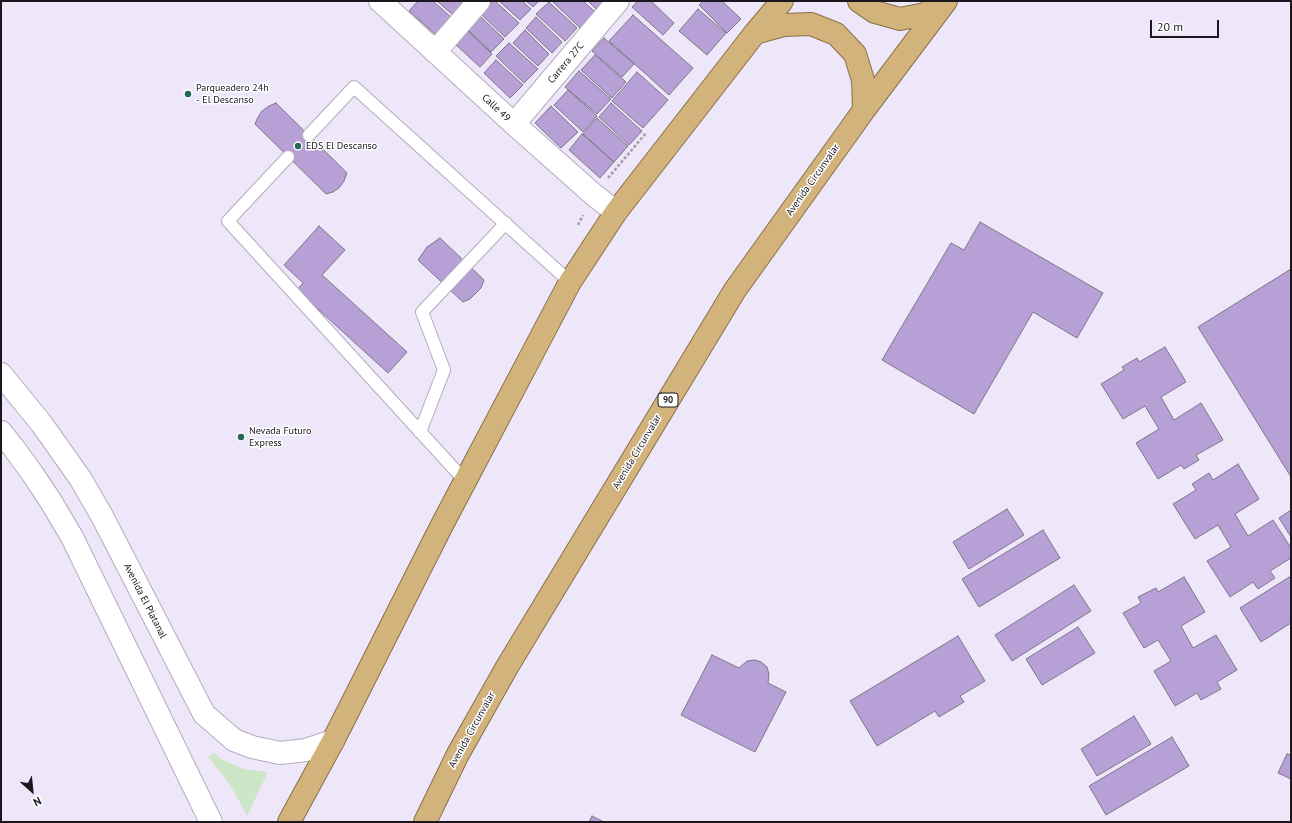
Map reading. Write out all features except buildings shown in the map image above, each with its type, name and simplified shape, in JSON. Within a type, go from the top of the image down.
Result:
[{"type":"highway","points":[[289,822],[333,742],[570,282],[616,212],[755,33],[782,1]]},
{"type":"highway","points":[[859,1],[875,12],[900,18],[925,14],[946,1]]},
{"type":"highway","name":"Avenida Circunvalar","points":[[425,822],[458,754],[507,667],[735,290],[864,110],[946,1]]},
{"type":"highway","points":[[755,33],[784,25],[811,24],[836,34],[855,54],[863,80],[864,110]]},
{"type":"main road","name":"Calle 49","points":[[380,1],[514,124],[594,195],[616,212]]},
{"type":"main road","points":[[435,52],[479,1]]},
{"type":"main road","name":"Carrera 27C","points":[[514,124],[618,1]]},
{"type":"main road","name":"Avenida El Platanal","points":[[1,374],[41,423],[80,478],[102,516],[204,714],[234,740],[252,748],[280,753],[306,750],[333,742]]},
{"type":"main road","points":[[1,432],[32,473],[72,537],[211,822]]},
{"type":"lane","points":[[309,135],[354,86],[570,282]]},
{"type":"lane","points":[[288,157],[228,221],[466,482]]},
{"type":"lane","points":[[420,432],[444,370],[422,312],[506,223]]},
{"type":"green space","points":[[214,753],[223,760],[243,769],[268,772],[247,816],[228,782],[208,757]]},
{"type":"place","name":"Parqueadero 24h - El Descanso","points":[[188,94]]},
{"type":"place","name":"EDS El Descanso","points":[[298,146]]},
{"type":"place","name":"Nevada Futuro Express","points":[[241,437]]}]
